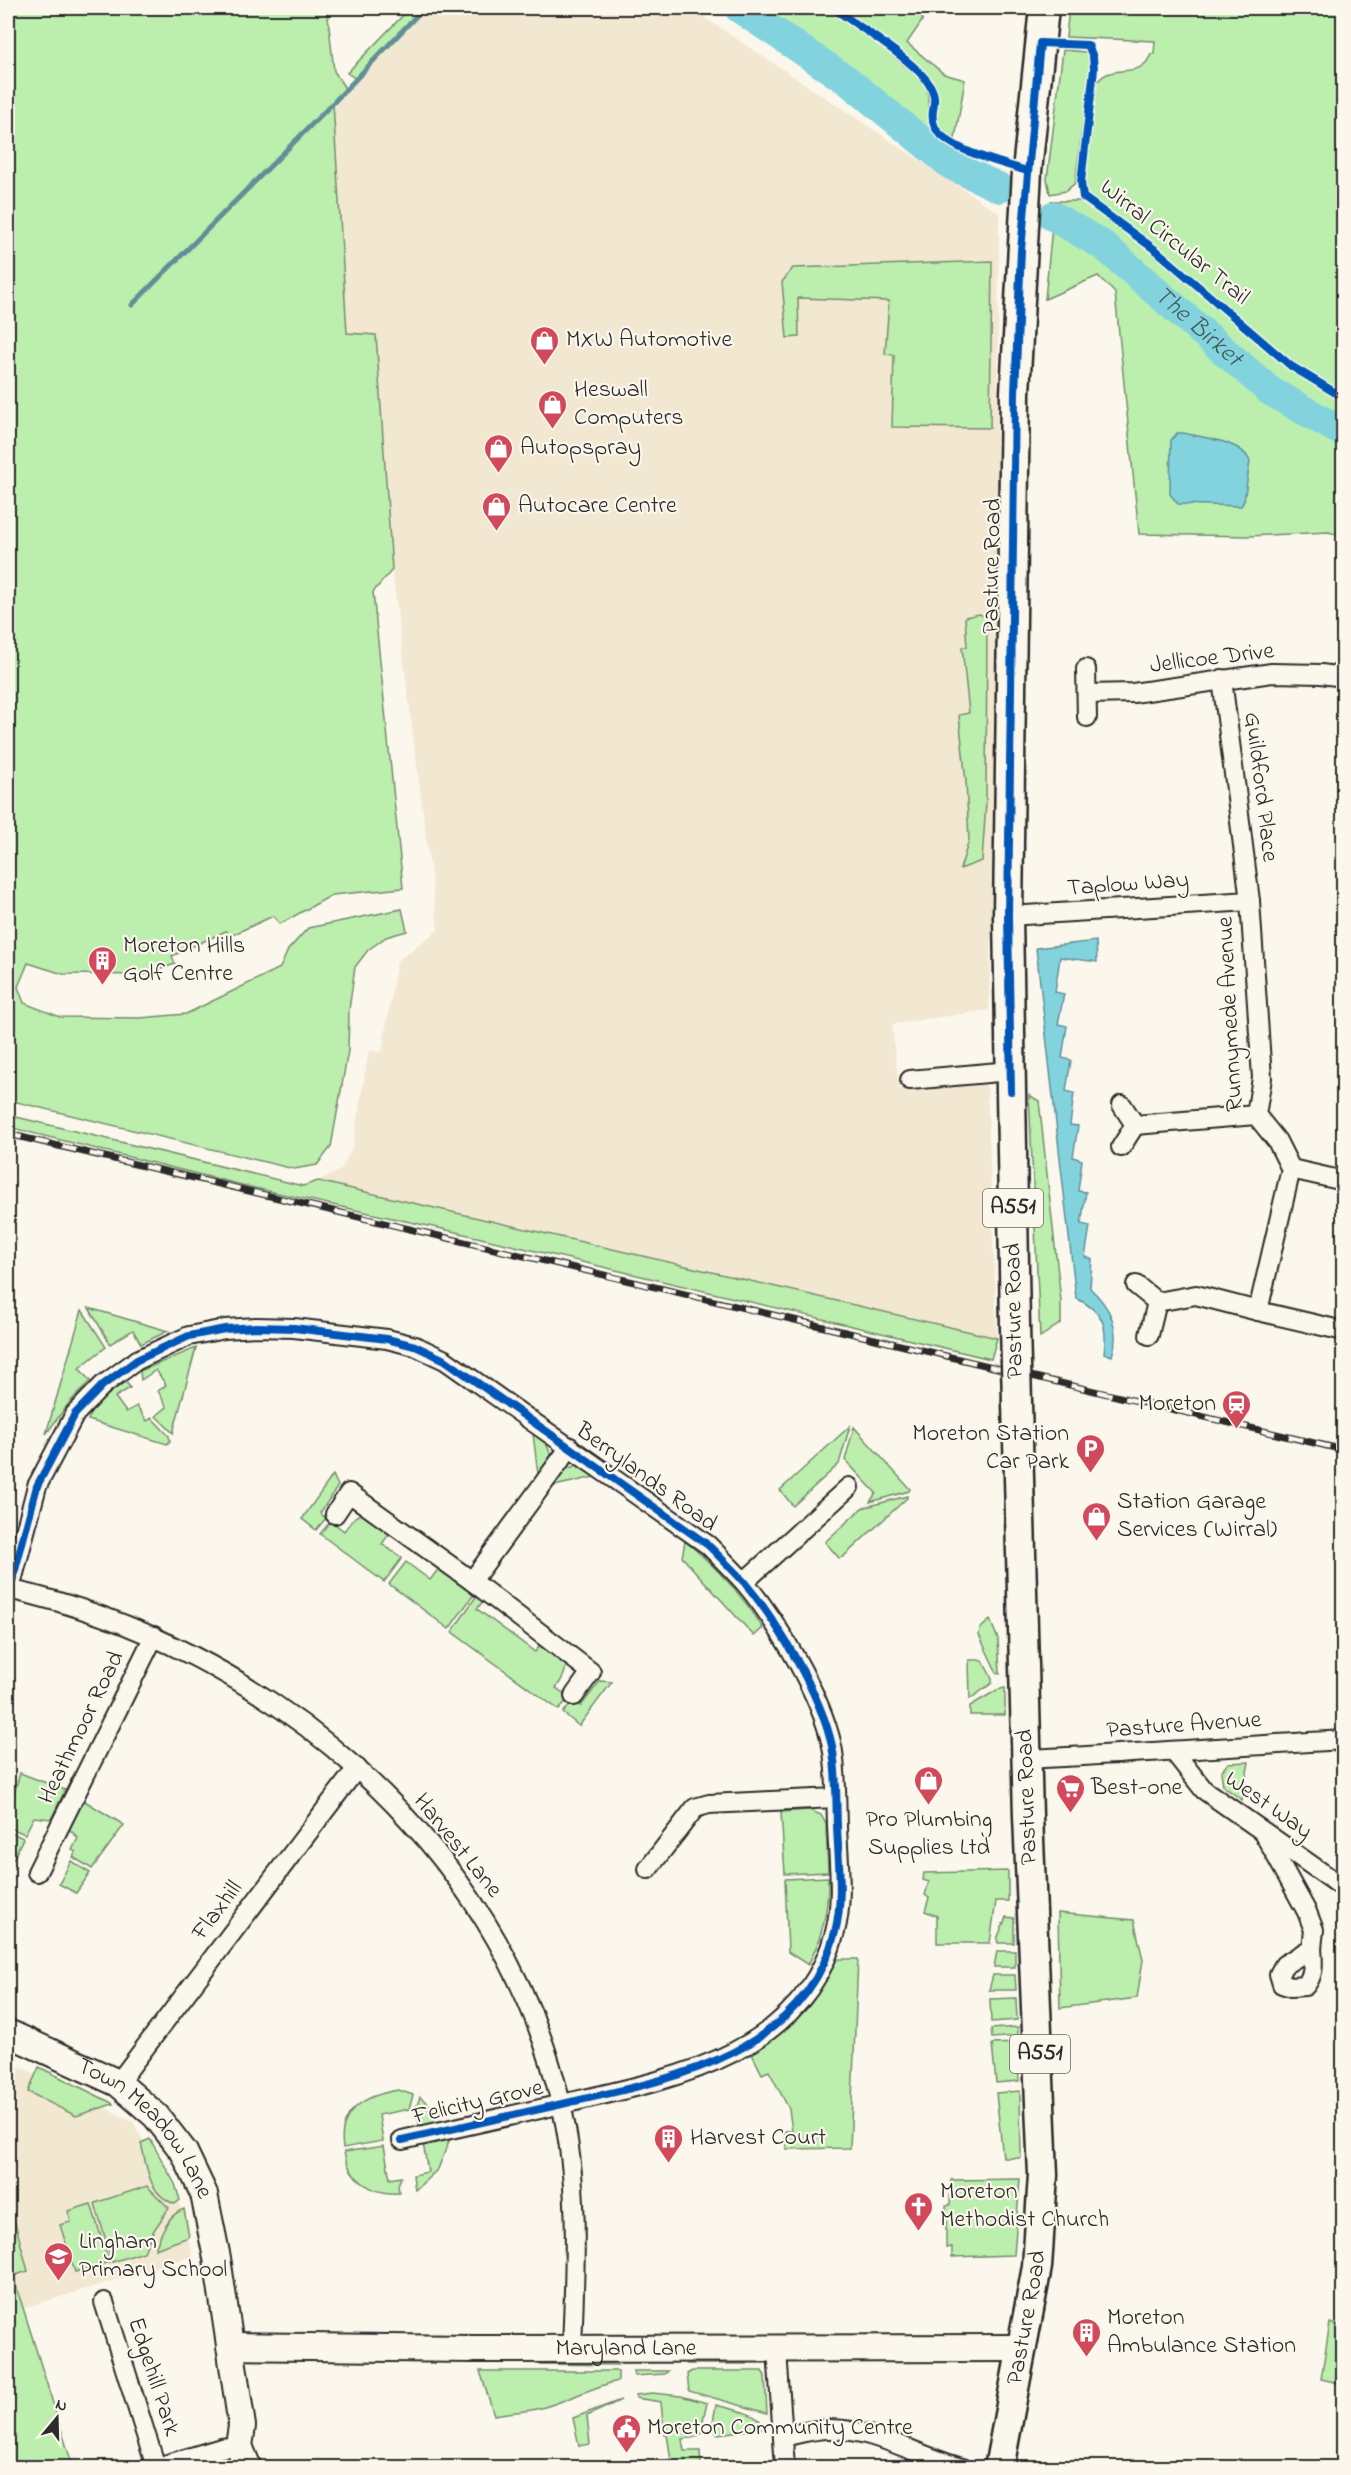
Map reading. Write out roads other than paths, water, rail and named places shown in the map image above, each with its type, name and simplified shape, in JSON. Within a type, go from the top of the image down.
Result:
[{"type":"main road","name":"Pasture Road","points":[[999,2468],[1037,2267],[1044,2175],[1027,1759],[1015,1326],[1008,916],[1016,369],[1026,181],[1044,8]]},
{"type":"street","points":[[1086,669],[1087,717]]},
{"type":"street","name":"Jellicoe Drive","points":[[1088,694],[1133,693],[1272,673],[1344,677]]},
{"type":"street","name":"Guildford Place","points":[[1222,679],[1250,901]]},
{"type":"street","name":"Taplow Way","points":[[1008,916],[1250,901]]},
{"type":"street","name":"Runnymede Avenue","points":[[1250,901],[1262,1078],[1256,1115],[1277,1141],[1291,1169]]},
{"type":"street","points":[[910,1080],[1010,1071]]},
{"type":"street","points":[[1122,1105],[1135,1125]]},
{"type":"street","points":[[1135,1125],[1256,1115]]},
{"type":"street","points":[[1121,1147],[1135,1125]]},
{"type":"street","points":[[1258,1311],[1291,1169],[1344,1181]]},
{"type":"street","points":[[1136,1284],[1157,1302]]},
{"type":"street","points":[[1157,1302],[1196,1295],[1344,1331]]},
{"type":"street","points":[[1149,1335],[1157,1302]]},
{"type":"street","name":"Berrylands Road","points":[[9,1589],[37,1486],[75,1414],[103,1384],[137,1360],[189,1336],[225,1329],[256,1327],[294,1328],[402,1341],[445,1360],[708,1545],[744,1582],[769,1617],[816,1697],[832,1747],[840,1889],[835,1933],[817,1974],[794,2007],[751,2044],[711,2063],[648,2085],[562,2104]]},
{"type":"street","points":[[472,1581],[570,1447]]},
{"type":"street","points":[[744,1582],[849,1487]]},
{"type":"street","points":[[335,1514],[350,1493],[472,1581],[591,1672],[574,1696]]},
{"type":"street","name":"Harvest Lane","points":[[9,1589],[101,1616],[154,1636],[228,1674],[318,1735],[357,1768],[402,1814],[440,1858],[479,1909],[511,1964],[540,2030],[562,2104],[576,2206],[572,2349]]},
{"type":"street","name":"Heathmoor Road","points":[[37,1872],[154,1636]]},
{"type":"street","name":"Pasture Avenue","points":[[1027,1759],[1174,1752],[1344,1740]]},
{"type":"street","name":"West Way","points":[[1174,1752],[1204,1790],[1344,1888]]},
{"type":"street","name":"Flaxhill","points":[[118,2083],[357,1768]]},
{"type":"street","points":[[648,1869],[695,1808],[709,1804],[836,1798]]},
{"type":"street","points":[[1263,1832],[1307,1912],[1314,1930],[1312,1948]]},
{"type":"street","name":"Town Meadow Lane","points":[[8,2033],[118,2083],[156,2116],[184,2152],[204,2194],[217,2258],[242,2426],[243,2457]]},
{"type":"street","name":"Felicity Grove","points":[[402,2140],[562,2104]]},
{"type":"street","name":"Edgehill Park","points":[[104,2302],[155,2467]]},
{"type":"street","name":"Maryland Lane","points":[[230,2346],[777,2350],[1023,2348]]},
{"type":"street","points":[[777,2350],[785,2468]]},
{"type":"street","points":[[783,2437],[826,2428],[851,2430],[962,2468]]},
{"type":"street","points":[[155,2467],[221,2448],[243,2457]]},
{"type":"water","points":[[1177,433],[1230,444],[1245,454],[1250,461],[1244,501],[1241,506],[1178,504],[1170,494],[1171,440]]},
{"type":"water","points":[[1096,941],[1097,962],[1060,957],[1055,992],[1064,994],[1058,1024],[1067,1026],[1062,1058],[1071,1060],[1066,1091],[1074,1093],[1070,1125],[1078,1126],[1073,1157],[1082,1160],[1078,1191],[1086,1192],[1081,1224],[1090,1226],[1085,1257],[1092,1259],[1090,1288],[1108,1310],[1112,1319],[1115,1336],[1112,1356],[1104,1353],[1105,1334],[1102,1320],[1092,1308],[1076,1298],[1036,948]]},
{"type":"waterway","points":[[132,305],[424,8]]},
{"type":"waterway","name":"The Birket","points":[[739,8],[848,81],[951,165],[1000,188]]},
{"type":"waterway","name":"The Birket","points":[[1053,216],[1104,246],[1270,391],[1344,433]]},
{"type":"railway","points":[[8,1134],[1344,1450]]},
{"type":"place","name":"MXW Automotive","points":[[545,366]]},
{"type":"place","name":"Heswall Computers","points":[[553,430]]},
{"type":"place","name":"Autopspray","points":[[499,474]]},
{"type":"place","name":"Autocare Centre","points":[[497,532]]},
{"type":"place","name":"Moreton Hills Golf Centre","points":[[102,986]]},
{"type":"place","name":"Moreton","points":[[1237,1430]]},
{"type":"place","name":"Moreton Station Car Park","points":[[1090,1474]]},
{"type":"place","name":"Station Garage Services (Wirral)","points":[[1096,1542]]},
{"type":"place","name":"Pro Plumbing Supplies Ltd","points":[[929,1806]]},
{"type":"place","name":"Best-one","points":[[1070,1814]]},
{"type":"place","name":"Harvest Court","points":[[669,2164]]},
{"type":"place","name":"Moreton Methodist Church","points":[[919,2232]]},
{"type":"place","name":"Lingham Primary School","points":[[58,2282]]},
{"type":"place","name":"Moreton Ambulance Station","points":[[1086,2358]]},
{"type":"place","name":"Moreton Community Centre","points":[[626,2454]]}]
